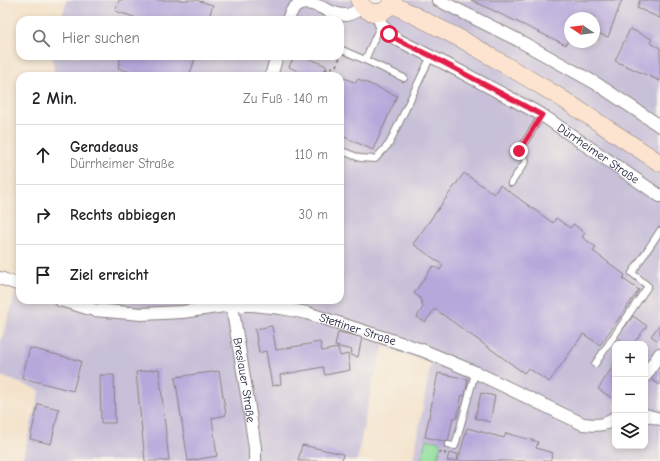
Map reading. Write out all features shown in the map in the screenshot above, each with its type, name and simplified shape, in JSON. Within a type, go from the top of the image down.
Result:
[{"type":"main road","name":"Dürrheimer Straße","points":[[370,11],[386,10],[392,2],[463,40],[544,88],[660,163]]},
{"type":"street","points":[[438,0],[518,40],[597,84],[660,126]]},
{"type":"street","points":[[290,16],[293,9],[298,5],[305,4],[312,4],[340,15],[370,11]]},
{"type":"street","name":"Dürrheimer Straße","points":[[370,11],[389,34],[398,40],[542,115],[660,196]]},
{"type":"street","points":[[272,72],[276,60]]},
{"type":"street","points":[[0,278],[16,284]]},
{"type":"street","name":"Stettiner Straße","points":[[74,304],[94,310],[142,314],[182,312],[226,304]]},
{"type":"street","name":"Breslauer Straße","points":[[231,304],[248,401],[255,448],[255,461]]},
{"type":"street","name":"Stettiner Straße","points":[[253,304],[307,313],[422,350],[475,373],[583,424],[598,426],[612,420]]},
{"type":"street","points":[[648,372],[660,354]]},
{"type":"street","points":[[648,416],[660,420]]},
{"type":"lane","points":[[365,60],[370,11]]},
{"type":"lane","points":[[344,51],[404,78]]},
{"type":"lane","points":[[344,152],[360,158],[375,159],[389,144],[431,56]]},
{"type":"lane","points":[[511,183],[526,161],[519,151],[542,115]]},
{"type":"lane","points":[[595,364],[648,286],[632,273],[660,231]]},
{"type":"lane","points":[[448,445],[455,446],[475,373]]},
{"type":"path","points":[[324,72],[325,70],[336,66]]},
{"type":"shaded area","points":[[67,0],[660,0],[660,461],[413,461],[431,363],[384,346],[372,384],[357,461],[22,461],[40,390],[0,376],[0,345],[16,292],[16,304],[344,304],[344,72],[54,72],[53,60],[344,60],[344,16],[62,16]]},
{"type":"green space","points":[[426,439],[441,442],[437,461],[421,461]]},
{"type":"building","points":[[119,0],[196,0],[213,5],[209,16],[131,16],[115,11]]},
{"type":"building","points":[[471,0],[622,0],[608,37],[600,34],[600,12],[564,12],[564,44]]},
{"type":"building","points":[[640,0],[660,0],[660,18],[637,8]]},
{"type":"building","points":[[630,29],[652,39],[650,43],[660,48],[660,81],[615,61]]},
{"type":"building","points":[[120,60],[195,60],[190,72],[130,72],[118,68]]},
{"type":"building","points":[[292,60],[313,60],[327,66],[325,70],[330,72],[299,72],[289,67]]},
{"type":"building","points":[[344,78],[356,83],[358,79],[397,96],[373,150],[344,137]]},
{"type":"building","points":[[464,173],[494,194],[500,185],[553,223],[556,218],[570,228],[573,224],[585,233],[582,237],[596,247],[593,251],[625,275],[623,279],[639,290],[600,345],[583,334],[549,382],[528,368],[524,373],[435,309],[425,322],[417,317],[423,307],[420,298],[414,293],[433,266],[440,270],[443,265],[413,244]]},
{"type":"building","points":[[633,316],[647,326],[635,341],[623,341],[617,337]]},
{"type":"building","points":[[660,324],[660,337],[657,340],[651,336]]},
{"type":"building","points":[[272,326],[276,350],[320,342],[322,351],[338,348],[340,356],[348,354],[350,370],[325,375],[323,367],[280,375],[281,384],[272,386],[266,351],[259,353],[255,329]]},
{"type":"building","points":[[338,332],[362,337],[358,357],[351,355],[352,350],[335,346]]},
{"type":"building","points":[[30,348],[81,361],[73,391],[22,378]]},
{"type":"building","points":[[660,362],[660,385],[649,378]]},
{"type":"building","points":[[612,368],[612,398],[598,389]]},
{"type":"building","points":[[159,369],[169,461],[145,461],[136,372]]},
{"type":"building","points":[[219,371],[226,415],[212,418],[217,456],[188,461],[175,377]]},
{"type":"building","points":[[438,373],[468,379],[465,396],[462,395],[457,418],[453,418],[448,442],[425,437]]},
{"type":"building","points":[[100,375],[114,375],[115,423],[101,423]]},
{"type":"building","points":[[481,393],[495,396],[490,422],[475,418]]},
{"type":"building","points":[[38,404],[59,409],[51,444],[30,439]]},
{"type":"building","points":[[467,428],[504,438],[506,433],[538,442],[536,448],[553,453],[550,461],[458,461]]},
{"type":"building","points":[[302,445],[343,454],[342,461],[298,461]]},
{"type":"building","points":[[449,453],[458,454],[457,461],[447,461]]},
{"type":"route","points":[[389,34],[542,115],[519,151]]}]
